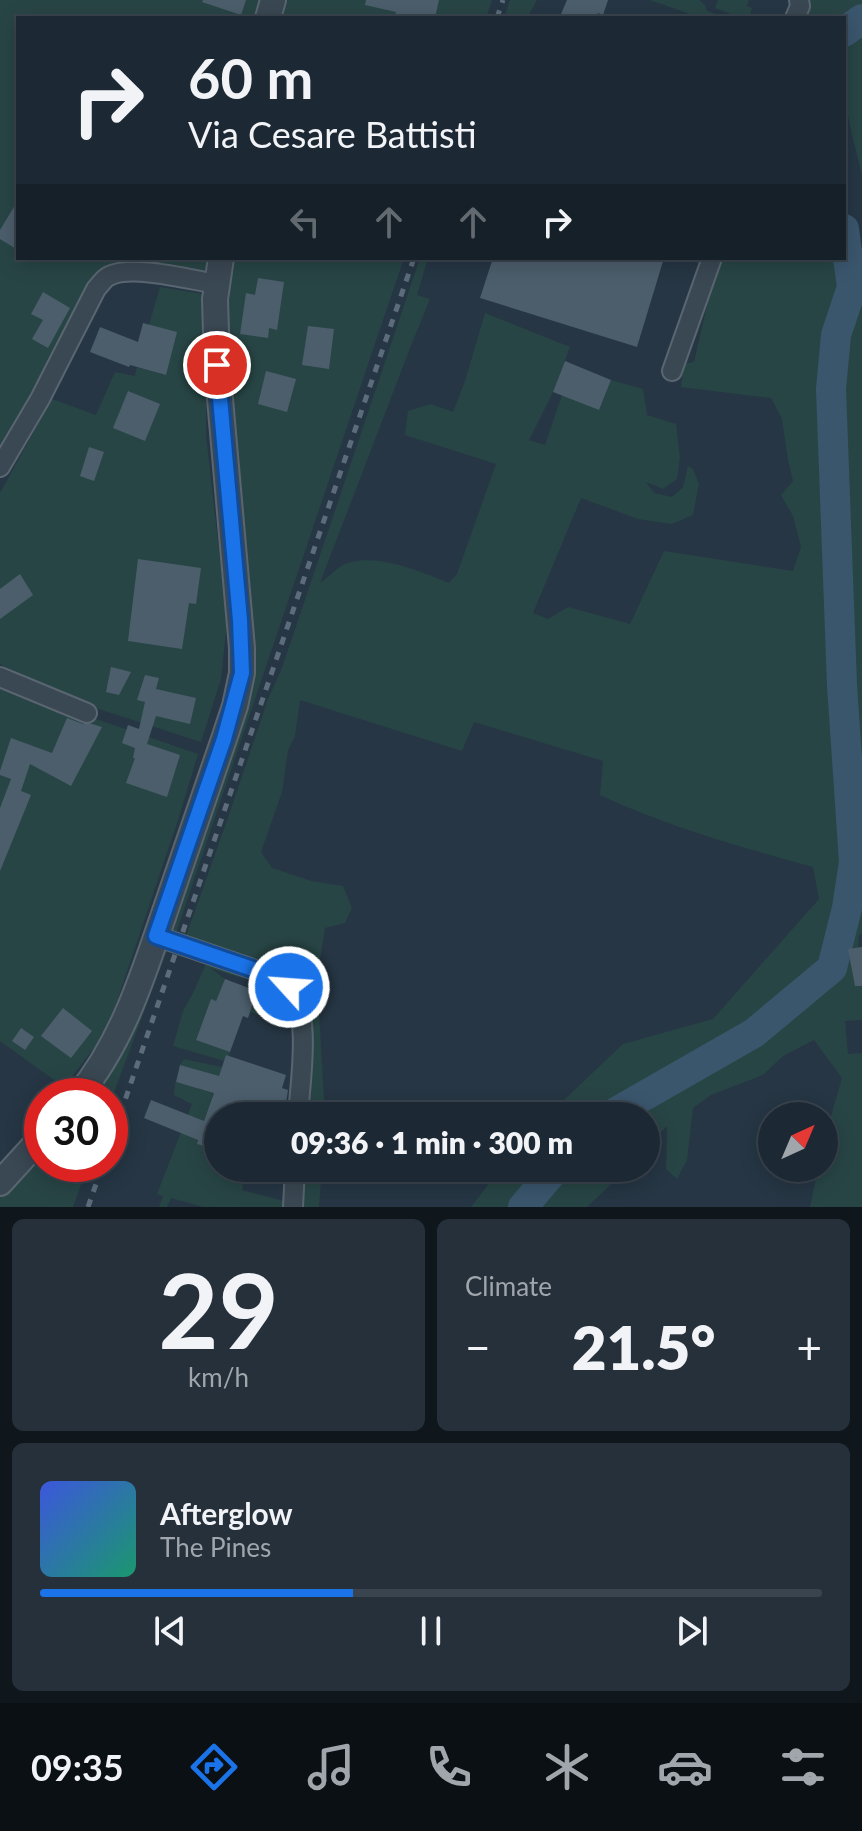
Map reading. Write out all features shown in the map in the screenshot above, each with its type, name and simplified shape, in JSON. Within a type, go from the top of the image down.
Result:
[{"type":"street","points":[[93,1078],[112,1048],[142,979],[224,739],[242,673],[217,365],[215,299],[221,260]]},
{"type":"street","points":[[672,371],[711,260]]},
{"type":"street","points":[[0,467],[40,399],[96,289],[108,276],[142,271],[217,284]]},
{"type":"street","points":[[0,677],[87,713]]},
{"type":"street","points":[[156,936],[273,976],[289,987],[299,1005],[303,1030],[299,1102]]},
{"type":"street","points":[[0,1183],[24,1157]]},
{"type":"street","points":[[293,1207],[294,1182]]},
{"type":"green space","points":[[0,0],[273,0],[269,16],[16,16],[16,260],[221,260],[217,284],[108,276],[0,467]]},
{"type":"green space","points":[[280,0],[492,0],[487,16],[276,16]]},
{"type":"green space","points":[[510,0],[537,0],[528,16],[505,16]]},
{"type":"green space","points":[[650,0],[699,0],[706,10],[720,16],[695,16]]},
{"type":"green space","points":[[718,0],[749,0],[747,6],[752,8],[750,16],[736,16],[715,8]]},
{"type":"green space","points":[[806,0],[862,0],[862,16],[846,28],[846,16],[802,16]]},
{"type":"green space","points":[[862,26],[862,174],[846,101],[846,49],[851,36]]},
{"type":"green space","points":[[232,260],[403,260],[175,936],[166,929],[233,739],[224,300]]},
{"type":"green space","points":[[419,260],[427,260],[417,295],[430,299],[320,583],[345,564],[370,560],[397,564],[449,583],[457,574],[496,464],[405,435],[408,411],[431,404],[453,412],[485,313],[570,347],[553,392],[529,440],[545,445],[562,395],[599,410],[611,380],[643,389],[647,415],[676,424],[680,458],[677,479],[663,489],[646,482],[654,493],[672,497],[683,487],[688,466],[693,469],[699,484],[693,515],[672,524],[638,519],[581,498],[533,613],[548,619],[568,607],[630,624],[664,551],[793,571],[801,547],[793,516],[781,495],[793,481],[782,419],[771,398],[681,387],[684,364],[694,362],[709,297],[722,260],[845,260],[848,287],[834,334],[829,388],[840,686],[852,863],[830,968],[752,1031],[630,1102],[562,1102],[623,1044],[713,1019],[819,899],[813,867],[678,827],[600,795],[603,761],[474,722],[462,751],[300,700],[282,792],[261,852],[272,868],[311,881],[343,886],[352,908],[345,923],[325,928],[317,980],[324,1102],[309,1102],[297,989],[185,939],[268,699],[282,668]]},
{"type":"green space","points":[[160,287],[203,294],[206,435],[227,621],[221,679],[201,742],[80,703],[0,664],[0,493],[52,399],[96,415],[115,372],[135,376],[137,367],[166,375],[149,325]]},
{"type":"green space","points":[[855,287],[862,289],[862,933],[858,947],[862,947],[862,1020],[845,1021],[848,1054],[862,1053],[862,1207],[810,1207],[815,1182],[838,1182],[838,1102],[835,1102],[842,1078],[814,1040],[783,1056],[763,1075],[711,1095],[693,1108],[687,1160],[677,1179],[666,1169],[667,1126],[660,1133],[660,1102],[650,1102],[760,1042],[819,990],[835,970],[850,909],[857,863],[834,389],[840,336]]},
{"type":"green space","points":[[0,683],[198,754],[107,1031],[71,1078],[51,1078],[0,1041]]},
{"type":"green space","points":[[161,943],[169,945],[119,1078],[92,1078]]},
{"type":"green space","points":[[207,962],[285,990],[295,1020],[289,1019],[287,1025],[250,1012],[260,984],[210,968],[225,979],[216,1001],[211,1000],[196,1039],[230,1052],[228,1062],[173,1046],[183,1011]]},
{"type":"green space","points":[[184,1059],[222,1067],[210,1102],[204,1102],[204,1122],[197,1143],[204,1145],[204,1182],[243,1182],[242,1190],[284,1201],[284,1207],[204,1207],[171,1198],[167,1207],[159,1207],[163,1196],[157,1194],[192,1104],[174,1095],[175,1082],[190,1086],[200,1071],[180,1065]]},
{"type":"green space","points":[[24,1172],[24,1182],[82,1182],[73,1207],[0,1207],[0,1197]]},
{"type":"green space","points":[[303,1182],[321,1182],[319,1207],[300,1207]]},
{"type":"green space","points":[[490,1182],[542,1182],[520,1207],[471,1207]]},
{"type":"green space","points":[[556,1182],[613,1182],[587,1207],[535,1207]]},
{"type":"building","points":[[203,0],[246,0],[241,15]]},
{"type":"building","points":[[366,0],[439,0],[435,16],[395,16],[396,12],[365,5]]},
{"type":"building","points":[[567,0],[608,0],[603,15],[561,14]]},
{"type":"building","points":[[16,203],[16,249],[0,239],[0,230]]},
{"type":"building","points":[[492,260],[663,260],[637,347],[480,298]]},
{"type":"building","points":[[258,278],[284,282],[277,330],[269,328],[268,338],[240,334],[246,293],[255,295]]},
{"type":"building","points":[[43,292],[70,308],[48,348],[32,339],[43,320],[31,314]]},
{"type":"building","points":[[143,323],[177,332],[166,375],[129,367],[90,352],[100,327],[138,342]]},
{"type":"building","points":[[308,326],[334,329],[329,369],[302,365]]},
{"type":"building","points":[[565,361],[611,380],[599,410],[553,392]]},
{"type":"building","points":[[266,371],[296,379],[287,412],[258,404]]},
{"type":"building","points":[[128,391],[160,404],[145,441],[113,428]]},
{"type":"building","points":[[89,447],[104,452],[94,481],[80,476]]},
{"type":"building","points":[[138,559],[201,568],[196,604],[189,603],[182,649],[128,641]]},
{"type":"building","points":[[20,574],[33,595],[0,619],[0,589]]},
{"type":"building","points":[[111,667],[131,672],[119,695],[106,692]]},
{"type":"building","points":[[145,675],[159,678],[156,689],[196,698],[190,724],[156,716],[147,744],[180,755],[167,797],[126,783],[135,758],[135,748],[122,743],[128,725],[139,729],[145,702],[137,700]]},
{"type":"building","points":[[67,718],[102,727],[71,786],[30,764],[21,791],[31,795],[0,871],[0,808],[11,779],[0,775],[0,771],[11,738],[52,753]]},
{"type":"building","points":[[862,947],[862,986],[855,986],[848,949]]},
{"type":"building","points":[[225,979],[257,991],[248,1018],[243,1016],[230,1052],[196,1040],[211,999],[216,1001]]},
{"type":"building","points":[[63,1008],[92,1031],[71,1058],[41,1036]]},
{"type":"building","points":[[21,1028],[34,1037],[25,1050],[12,1041]]},
{"type":"building","points":[[226,1055],[286,1075],[282,1088],[288,1090],[286,1102],[211,1102],[214,1093],[176,1082],[180,1065],[219,1076]]},
{"type":"building","points":[[151,1100],[204,1121],[204,1146],[197,1144],[198,1140],[144,1118]]},
{"type":"waterway","points":[[846,31],[862,19]]},
{"type":"waterway","points":[[633,1102],[754,1033],[832,968],[847,908],[854,862],[842,685],[831,389],[836,335],[852,287],[846,244]]},
{"type":"waterway","points":[[523,1207],[544,1182]]},
{"type":"railway","points":[[498,16],[503,0]]},
{"type":"railway","points":[[128,1092],[413,260]]},
{"type":"railway","points":[[88,1207],[97,1182]]},
{"type":"route","points":[[217,365],[242,673],[235,706],[156,936],[273,976],[289,987]]}]
